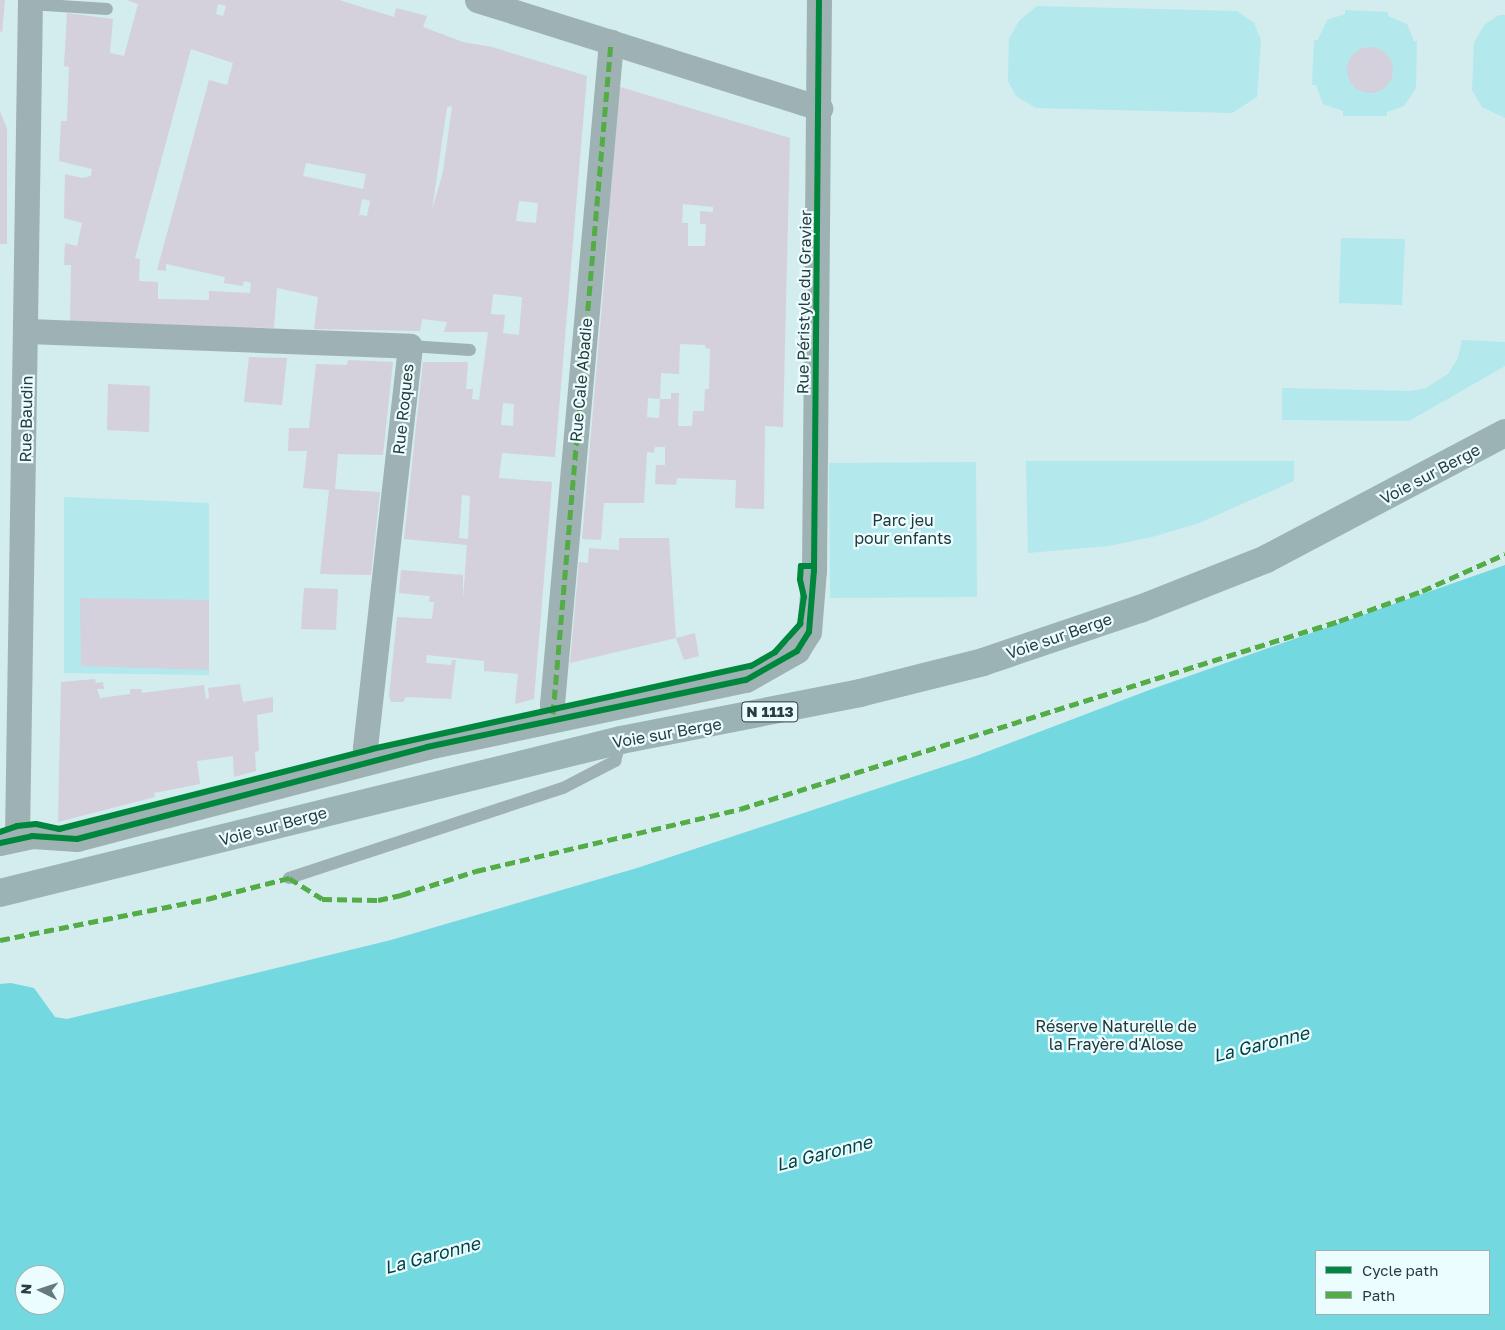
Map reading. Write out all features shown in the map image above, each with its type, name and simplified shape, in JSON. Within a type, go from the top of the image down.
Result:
[{"type":"main road","name":"Voie sur Berge","points":[[0,893],[621,740],[746,717],[946,672],[1140,609],[1266,559],[1505,433]]},
{"type":"street","points":[[477,0],[820,108]]},
{"type":"street","name":"Rue Péristyle du Gravier","points":[[9,840],[77,839],[367,762],[554,719],[746,680],[797,651],[810,632],[813,604],[820,108],[819,0]]},
{"type":"street","name":"Rue Baudin","points":[[9,840],[11,554],[28,331],[30,2]]},
{"type":"street","name":"Rue Cale Abadie","points":[[554,719],[552,704],[611,42]]},
{"type":"street","name":"Rue Roques","points":[[28,331],[410,346],[365,748],[367,762]]},
{"type":"lane","points":[[30,2],[107,9]]},
{"type":"lane","points":[[410,346],[470,350]]},
{"type":"lane","points":[[289,878],[563,788],[615,761],[621,740]]},
{"type":"green space","points":[[1037,6],[1237,11],[1254,23],[1261,40],[1257,97],[1232,113],[1036,108],[1016,96],[1008,81],[1009,39],[1019,21]]},
{"type":"green space","points":[[1345,10],[1388,12],[1388,16],[1407,24],[1414,41],[1417,41],[1416,88],[1404,106],[1387,112],[1387,116],[1343,116],[1343,111],[1323,104],[1316,85],[1312,85],[1314,40],[1318,40],[1327,20],[1345,14]]},
{"type":"green space","points":[[1499,15],[1505,15],[1505,118],[1482,107],[1472,90],[1474,43],[1484,25]]},
{"type":"green space","points":[[1341,238],[1405,239],[1402,305],[1339,303]]},
{"type":"green space","points":[[1462,340],[1505,342],[1505,366],[1409,421],[1282,420],[1282,388],[1410,391],[1426,388],[1448,374],[1458,358]]},
{"type":"green space","points":[[1026,461],[1294,461],[1294,481],[1199,523],[1156,536],[1109,546],[1028,553]]},
{"type":"green space","name":"Parc jeu pour enfants","points":[[976,462],[977,597],[830,598],[829,463]]},
{"type":"green space","points":[[64,497],[209,503],[209,675],[64,673]]},
{"type":"water","name":"Réserve Naturelle de la Frayère d'Alose","points":[[1505,565],[1505,1330],[0,1330],[0,984],[11,983],[34,988],[55,1017],[67,1019],[391,940],[637,868],[973,757],[1152,689]]},
{"type":"building","points":[[0,0],[5,0],[2,32],[0,31]]},
{"type":"building","points":[[127,0],[339,0],[394,17],[396,8],[427,16],[423,27],[463,42],[492,47],[587,76],[555,457],[502,453],[499,478],[552,482],[534,699],[515,704],[518,674],[484,671],[484,661],[427,655],[426,663],[451,665],[452,660],[456,660],[451,699],[406,697],[403,702],[391,702],[389,696],[397,617],[432,619],[434,602],[429,602],[430,596],[399,593],[401,570],[463,575],[463,599],[467,545],[404,539],[423,362],[468,362],[466,389],[473,389],[472,399],[479,400],[488,332],[444,332],[447,322],[422,319],[420,331],[314,329],[318,297],[277,288],[274,328],[70,324],[71,265],[64,265],[65,243],[77,246],[82,223],[64,218],[65,174],[82,178],[91,176],[92,169],[59,161],[61,121],[67,121],[69,67],[64,66],[67,13],[113,19],[110,53],[124,56],[138,4]],"holes":[[[218,4],[226,6],[223,16],[216,14]],[[191,49],[233,63],[227,85],[209,80],[157,270],[166,271],[166,264],[225,277],[224,283],[243,286],[244,281],[251,283],[250,293],[209,291],[209,300],[158,299],[158,282],[139,281],[140,259],[135,258]],[[452,106],[443,172],[432,210],[447,107]],[[306,163],[366,174],[363,189],[303,176]],[[362,199],[370,201],[367,216],[359,215]],[[519,201],[538,203],[536,223],[516,221]],[[493,294],[522,297],[519,335],[503,333],[505,315],[491,314]],[[503,403],[514,404],[513,426],[501,425]],[[462,495],[470,496],[468,539],[459,538]]]},
{"type":"building","points":[[1375,47],[1387,53],[1392,61],[1392,79],[1387,87],[1379,92],[1365,93],[1353,87],[1348,79],[1347,65],[1353,53],[1361,48]]},
{"type":"building","points":[[617,86],[790,138],[783,427],[765,426],[764,509],[735,508],[736,480],[677,478],[676,485],[655,484],[656,465],[665,465],[665,447],[655,447],[654,453],[647,452],[644,503],[604,503],[601,540],[582,539],[609,223],[608,207]],"holes":[[[683,204],[713,207],[713,212],[700,211],[700,224],[706,224],[705,246],[688,246],[688,223],[682,223]],[[680,344],[705,345],[706,348],[710,349],[709,389],[705,389],[704,411],[693,411],[692,426],[678,426],[679,393],[671,393],[671,399],[660,399],[661,373],[679,374]],[[648,398],[660,399],[659,418],[647,417]]]},
{"type":"building","points":[[0,111],[7,129],[7,244],[0,244]]},
{"type":"building","points":[[249,357],[287,358],[282,405],[244,402]]},
{"type":"building","points":[[348,360],[393,362],[383,455],[338,454],[335,489],[380,492],[371,575],[320,574],[329,490],[303,488],[307,451],[288,451],[289,428],[309,428],[316,364],[347,365]]},
{"type":"building","points":[[108,384],[150,386],[149,432],[107,430]]},
{"type":"building","points":[[619,538],[669,538],[676,638],[570,663],[579,562],[588,563],[589,548],[619,550]]},
{"type":"building","points":[[304,588],[338,589],[336,630],[301,629]]},
{"type":"building","points":[[80,598],[209,600],[209,670],[81,666]]},
{"type":"building","points":[[695,633],[699,656],[684,660],[676,638]]},
{"type":"building","points":[[95,679],[96,683],[103,682],[104,689],[97,689],[100,698],[130,694],[130,689],[141,689],[142,693],[204,685],[206,699],[209,698],[208,688],[240,684],[243,702],[273,697],[273,712],[257,715],[259,751],[255,752],[256,771],[234,777],[233,756],[197,761],[200,784],[154,793],[155,797],[58,822],[61,682]]},
{"type":"marked path","points":[[553,714],[611,42]]},
{"type":"marked path","points":[[0,940],[207,899],[289,878],[322,899],[378,900],[401,895],[476,871],[740,809],[1339,621],[1422,591],[1505,554]]},
{"type":"cycle path","points":[[0,843],[32,836],[77,839],[427,747],[746,680],[797,651],[809,632],[814,570],[819,0]]},
{"type":"cycle path","points":[[0,832],[17,826],[36,824],[59,829],[372,749],[751,666],[775,652],[800,624],[804,597],[800,579],[801,566],[814,566]]},
{"type":"water label","name":"La Garonne","points":[[1261,1044]]},
{"type":"water label","name":"La Garonne","points":[[824,1153]]},
{"type":"water label","name":"La Garonne","points":[[432,1255]]}]
